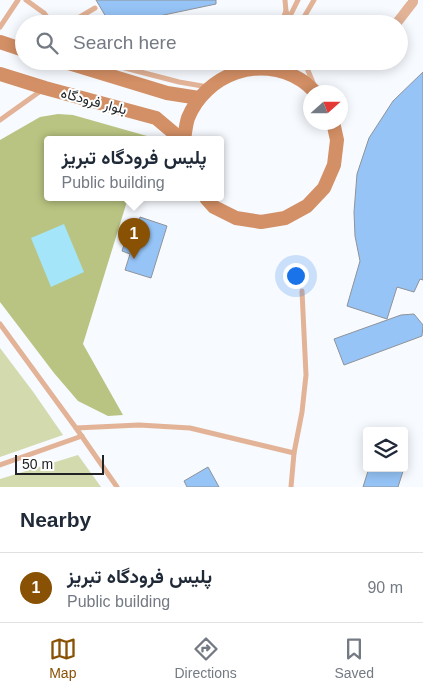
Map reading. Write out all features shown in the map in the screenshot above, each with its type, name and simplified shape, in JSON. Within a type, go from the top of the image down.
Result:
[{"type":"street","points":[[403,15],[413,0]]},
{"type":"street","points":[[0,42],[15,47]]},
{"type":"street","name":"بلوار فرودگاه","points":[[92,70],[167,93],[199,98]]},
{"type":"street","points":[[184,136],[188,118],[199,98],[215,82],[240,70]]},
{"type":"street","points":[[273,70],[301,80],[307,85]]},
{"type":"street","name":"بلوار فرودگاه","points":[[0,74],[156,118],[178,136]]},
{"type":"street","points":[[209,201],[214,207],[236,218],[261,222],[285,218],[307,206],[324,188],[334,165],[337,140],[335,130]]},
{"type":"lane","points":[[0,27],[18,0]]},
{"type":"lane","points":[[26,0],[45,15]]},
{"type":"lane","points":[[285,0],[287,15]]},
{"type":"lane","points":[[292,15],[298,0]]},
{"type":"lane","points":[[305,15],[314,0]]},
{"type":"lane","points":[[83,15],[95,8]]},
{"type":"lane","points":[[284,15],[286,10]]},
{"type":"lane","points":[[133,70],[179,82],[210,87]]},
{"type":"lane","points":[[307,70],[313,85]]},
{"type":"lane","points":[[0,120],[45,88]]},
{"type":"lane","points":[[291,487],[294,453],[302,412],[306,375],[302,291]]},
{"type":"lane","points":[[0,324],[82,436],[116,487]]},
{"type":"lane","points":[[76,428],[139,425],[190,428],[294,453]]},
{"type":"lane","points":[[0,465],[82,436]]},
{"type":"green space","points":[[58,114],[73,115],[147,136],[44,136],[44,201],[127,201],[83,344],[123,415],[108,416],[78,401],[54,373],[0,302],[0,140],[40,117]]},
{"type":"green space","points":[[0,348],[63,435],[0,457]]},
{"type":"green space","points":[[78,455],[101,487],[0,487],[0,479]]},
{"type":"water","points":[[64,224],[84,272],[51,287],[31,238]]},
{"type":"building","points":[[96,0],[216,0],[216,4],[164,15],[105,15]]},
{"type":"building","points":[[423,72],[423,280],[420,279],[414,292],[397,287],[387,319],[347,306],[360,261],[355,236],[354,212],[357,174],[369,138],[393,101]]},
{"type":"building","points":[[140,217],[167,226],[151,278],[125,270],[130,254],[122,251],[128,233],[135,236]]},
{"type":"building","points":[[414,314],[423,325],[422,336],[344,365],[334,339],[401,315]]},
{"type":"building","points":[[208,467],[219,487],[187,487],[184,481]]},
{"type":"building","points":[[368,472],[403,472],[398,487],[363,487]]},
{"type":"place","name":"پلیس فرودگاه تبریز","points":[[134,259]]}]
